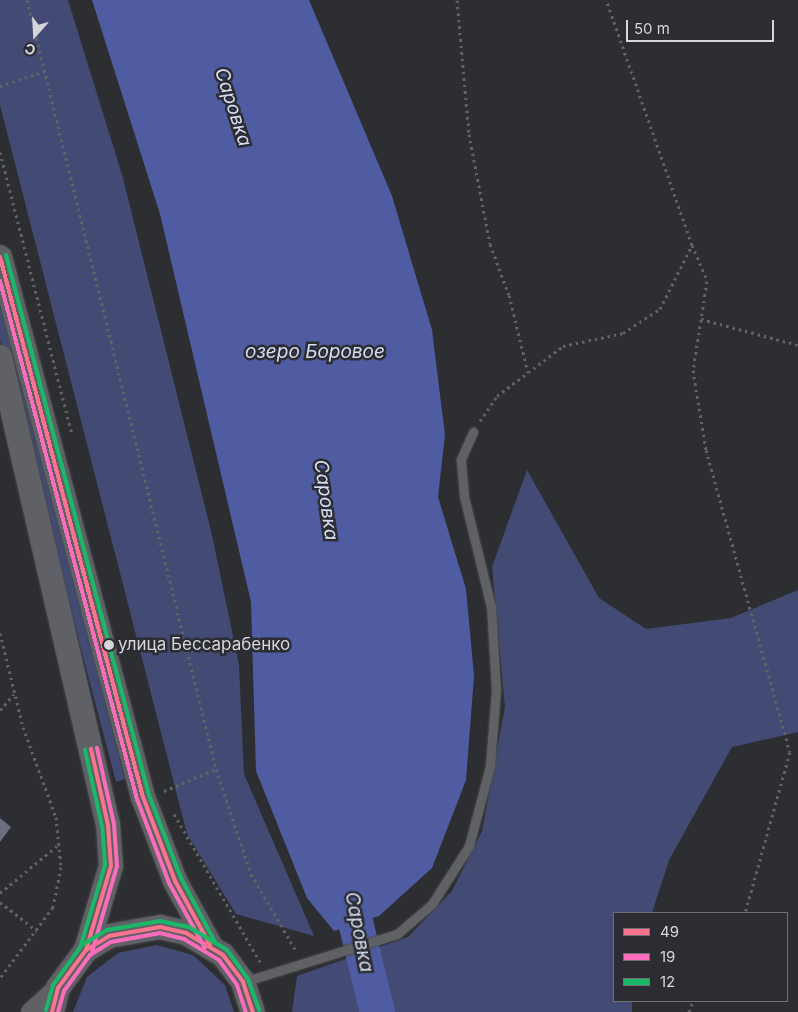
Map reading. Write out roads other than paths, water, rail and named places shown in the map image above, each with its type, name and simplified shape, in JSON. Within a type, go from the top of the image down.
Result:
[{"type":"main road","points":[[0,256],[143,797],[175,881],[210,945],[243,982],[253,1012]]},
{"type":"main road","points":[[0,357],[5,396],[108,825],[112,866],[86,950],[58,988],[52,1012]]},
{"type":"main road","points":[[86,950],[109,936],[160,927],[210,945]]},
{"type":"street","points":[[31,1012],[58,988]]},
{"type":"lane","points":[[243,982],[266,973],[397,934],[432,904],[469,846],[490,766],[496,690],[491,606],[464,496],[461,459],[473,432]]},
{"type":"water","name":"озеро Боровое","points":[[92,0],[309,0],[392,196],[432,330],[445,435],[438,497],[466,589],[474,676],[466,780],[432,868],[379,916],[334,931],[307,898],[256,771],[251,602],[160,214]]},
{"type":"waterway","name":"Саровка","points":[[349,877],[349,897],[377,1012]]},
{"type":"place","name":"улица Бессарабенко","points":[[109,645]]}]
